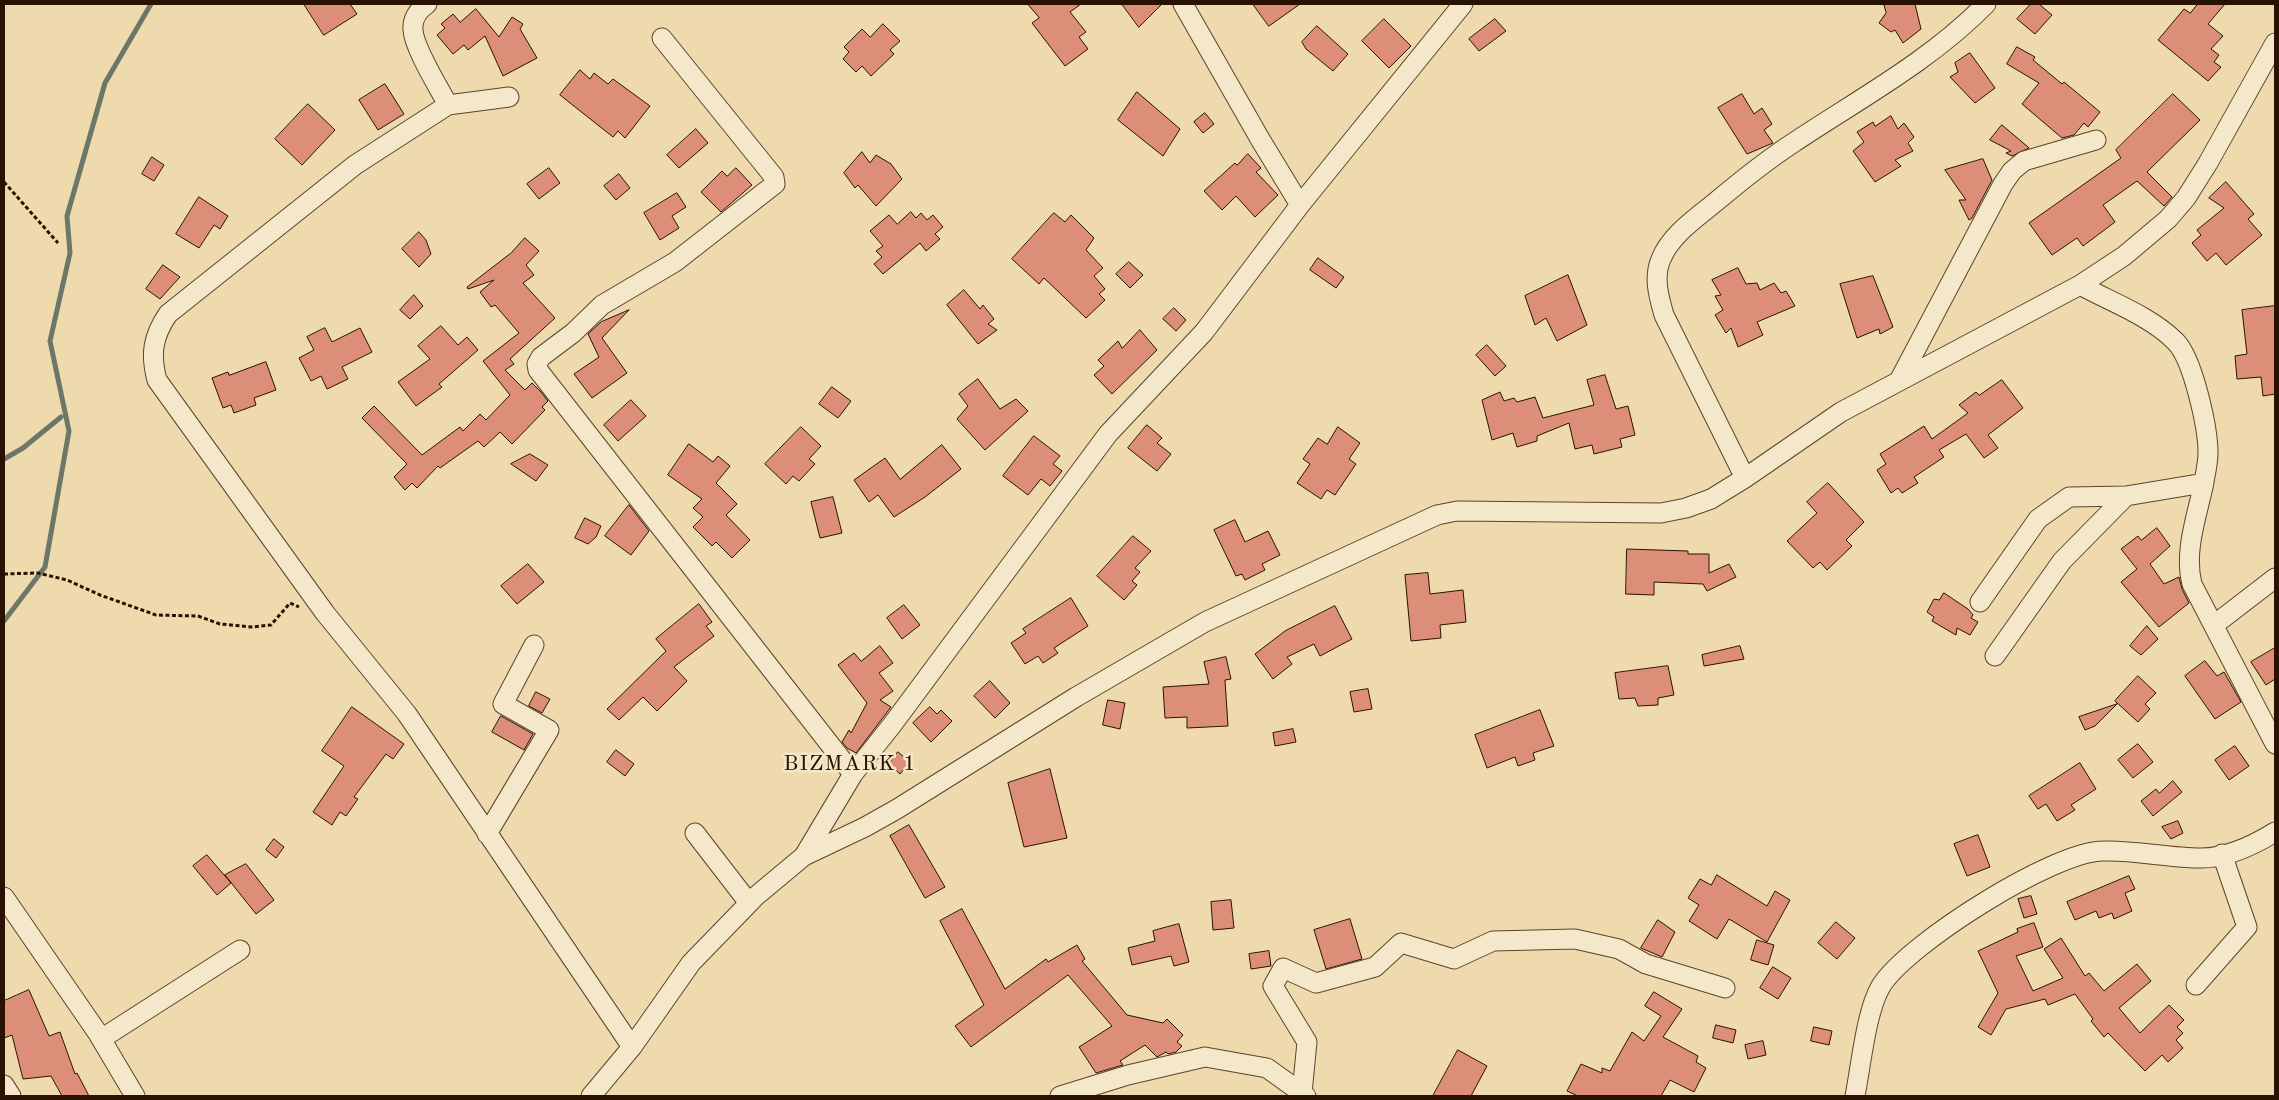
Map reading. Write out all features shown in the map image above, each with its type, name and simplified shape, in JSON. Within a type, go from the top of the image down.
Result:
[{"type":"street","points":[[426,4],[416,14],[413,21],[414,37],[448,106]]},
{"type":"street","points":[[1184,4],[1260,139],[1300,205]]},
{"type":"street","points":[[804,856],[853,774],[909,703],[1108,434],[1204,332],[1300,205],[1463,4]]},
{"type":"street","points":[[1745,478],[1664,315],[1658,297],[1657,277],[1661,259],[1672,240],[1733,187],[1791,145],[1920,61],[1968,22],[1986,4]]},
{"type":"street","points":[[662,38],[774,178],[774,184],[675,262],[602,305],[573,333],[541,358],[537,364],[538,370],[853,774]]},
{"type":"street","points":[[591,1096],[632,1047],[691,963],[749,903],[804,856],[865,827],[897,809],[1076,697],[1205,622],[1437,515],[1457,511],[1661,512],[1686,508],[1711,499],[1841,412],[2080,285],[2124,256],[2168,219],[2186,198],[2208,163],[2275,43]]},
{"type":"street","points":[[2254,82],[2275,74]]},
{"type":"street","points":[[509,97],[448,106],[355,165],[168,314],[158,329],[153,346],[153,363],[157,380],[324,613],[407,714],[632,1047]]},
{"type":"street","points":[[1900,379],[2003,184],[2012,171],[2024,161],[2096,140]]},
{"type":"street","points":[[2080,285],[2161,328],[2177,342],[2186,356],[2204,414],[2208,453],[2188,568],[2192,584],[2275,744]]},
{"type":"street","points":[[1980,602],[2038,519],[2069,497],[2126,496],[2204,483]]},
{"type":"street","points":[[1994,656],[2062,561],[2126,496]]},
{"type":"street","points":[[2214,625],[2275,578]]},
{"type":"street","points":[[487,834],[549,730],[503,704],[534,645]]},
{"type":"street","points":[[1855,1096],[1873,1005],[1881,987],[1894,970],[1912,954],[1966,913],[2076,855],[2101,850],[2202,858],[2255,844],[2275,832]]},
{"type":"street","points":[[695,833],[749,903]]},
{"type":"street","points":[[2196,985],[2247,927],[2222,854]]},
{"type":"street","points":[[4,897],[102,1039],[135,1096]]},
{"type":"street","points":[[1304,1095],[1307,1042],[1273,986],[1283,968],[1316,983],[1375,967],[1401,943],[1454,959],[1493,941],[1575,939],[1619,949],[1646,964],[1725,988]]},
{"type":"street","points":[[102,1039],[240,950]]},
{"type":"street","points":[[1060,1096],[1128,1075],[1205,1057],[1267,1068],[1304,1095]]},
{"type":"street","points":[[4,1085],[11,1096]]},
{"type":"path","points":[[4,182],[58,243]]},
{"type":"path","points":[[4,574],[38,573],[67,580],[107,598],[156,615],[198,616],[220,624],[252,627],[271,624],[290,604],[324,613]]},
{"type":"building","points":[[304,4],[350,4],[357,14],[324,35]]},
{"type":"building","points":[[1028,4],[1081,4],[1070,12],[1086,32],[1079,37],[1088,49],[1065,66],[1032,23],[1039,18]]},
{"type":"building","points":[[1122,4],[1162,4],[1139,27]]},
{"type":"building","points":[[1253,4],[1300,4],[1269,26]]},
{"type":"building","points":[[1884,4],[1915,4],[1921,29],[1903,43],[1895,30],[1891,32],[1879,23],[1886,13]]},
{"type":"building","points":[[2031,4],[2039,4],[2052,15],[2035,34],[2017,19]]},
{"type":"building","points":[[2198,4],[2225,4],[2208,24],[2223,36],[2211,49],[2219,55],[2214,62],[2221,67],[2208,81],[2158,40],[2184,9],[2190,13]]},
{"type":"building","points":[[476,9],[499,37],[512,17],[523,24],[520,29],[537,58],[503,76],[485,36],[468,50],[464,45],[453,54],[437,35],[445,28],[441,24],[453,14],[460,22]]},
{"type":"building","points":[[1384,19],[1411,46],[1389,68],[1362,41]]},
{"type":"building","points":[[1495,19],[1506,31],[1479,51],[1469,39]]},
{"type":"building","points":[[883,24],[900,41],[890,50],[894,54],[871,76],[862,66],[856,72],[843,59],[849,52],[844,47],[862,29],[870,37]]},
{"type":"building","points":[[1317,26],[1348,54],[1333,71],[1306,49],[1302,42]]},
{"type":"building","points":[[2017,47],[2035,57],[2033,60],[2062,84],[2064,82],[2100,112],[2088,127],[2084,123],[2074,135],[2062,138],[2022,104],[2039,83],[2007,64]]},
{"type":"building","points":[[1970,53],[1995,88],[1975,103],[1950,77],[1958,72],[1955,63]]},
{"type":"building","points":[[580,70],[590,79],[594,73],[608,84],[613,79],[650,106],[625,138],[618,131],[613,137],[560,95]]},
{"type":"building","points":[[385,84],[404,114],[378,130],[359,100]]},
{"type":"building","points":[[1137,92],[1180,129],[1163,156],[1118,120]]},
{"type":"building","points":[[1742,94],[1754,114],[1762,108],[1772,124],[1764,130],[1773,143],[1747,154],[1718,108]]},
{"type":"building","points":[[2173,94],[2200,120],[2147,172],[2172,197],[2164,206],[2137,181],[2103,205],[2115,222],[2083,246],[2077,238],[2052,255],[2029,223],[2121,158],[2116,150]]},
{"type":"building","points":[[308,104],[335,130],[302,165],[275,139]]},
{"type":"building","points":[[1205,113],[1214,124],[1203,133],[1194,122]]},
{"type":"building","points":[[1891,116],[1898,129],[1904,123],[1914,137],[1908,143],[1913,151],[1895,160],[1901,166],[1875,182],[1853,151],[1864,142],[1857,132],[1873,122],[1875,126]]},
{"type":"building","points":[[2002,125],[2029,148],[2012,156],[2006,153],[2011,151],[1990,140]]},
{"type":"building","points":[[696,129],[708,143],[679,168],[667,155]]},
{"type":"building","points":[[862,152],[870,163],[876,155],[891,164],[902,179],[876,206],[858,185],[855,188],[844,173]]},
{"type":"building","points":[[1248,154],[1261,168],[1256,172],[1278,195],[1255,217],[1236,196],[1222,210],[1204,191]]},
{"type":"building","points":[[152,157],[164,165],[154,181],[142,174]]},
{"type":"building","points":[[1983,159],[1992,180],[1972,218],[1969,220],[1959,200],[1966,200],[1945,170]]},
{"type":"building","points":[[549,168],[560,183],[539,199],[527,184]]},
{"type":"building","points":[[736,168],[752,185],[721,212],[701,192],[722,171],[727,176]]},
{"type":"building","points":[[619,174],[630,188],[616,200],[604,186]]},
{"type":"building","points":[[2226,182],[2254,214],[2248,219],[2262,235],[2226,265],[2216,253],[2207,261],[2192,243],[2201,235],[2197,230],[2224,208],[2209,198]]},
{"type":"building","points":[[677,193],[686,207],[672,216],[679,228],[660,240],[644,213]]},
{"type":"building","points":[[199,197],[228,216],[220,229],[214,225],[199,248],[176,234]]},
{"type":"building","points":[[911,212],[916,218],[921,213],[927,220],[933,215],[943,227],[935,234],[940,239],[926,251],[920,243],[883,274],[874,264],[882,257],[876,251],[883,246],[870,231],[889,215],[897,224]]},
{"type":"building","points":[[1054,213],[1065,222],[1071,215],[1094,238],[1086,250],[1103,268],[1094,276],[1105,289],[1099,294],[1105,300],[1086,318],[1044,278],[1039,284],[1012,259]]},
{"type":"building","points":[[419,232],[426,240],[431,254],[419,267],[402,249]]},
{"type":"building","points":[[525,238],[539,251],[526,265],[534,275],[523,283],[555,318],[510,359],[514,364],[505,370],[525,390],[532,383],[541,392],[548,401],[542,407],[545,410],[512,444],[500,432],[484,447],[478,441],[440,468],[438,466],[417,488],[412,483],[405,490],[394,477],[407,464],[362,418],[374,406],[422,455],[460,427],[463,431],[480,414],[486,420],[510,395],[483,361],[519,333],[495,305],[491,307],[480,292],[494,280],[468,289],[467,287],[511,253]]},
{"type":"building","points":[[1318,258],[1344,277],[1336,288],[1310,270]]},
{"type":"building","points":[[1129,262],[1143,275],[1130,288],[1116,274]]},
{"type":"building","points":[[163,265],[180,277],[160,299],[146,289]]},
{"type":"building","points":[[1738,268],[1746,284],[1757,283],[1760,290],[1774,283],[1781,293],[1786,291],[1795,306],[1757,322],[1763,335],[1738,347],[1731,328],[1726,333],[1715,315],[1723,310],[1715,296],[1721,295],[1712,280]]},
{"type":"building","points":[[1568,275],[1587,325],[1557,341],[1546,318],[1535,325],[1525,296]]},
{"type":"building","points":[[1873,276],[1893,327],[1880,334],[1879,329],[1857,338],[1840,284]]},
{"type":"building","points":[[964,290],[980,309],[983,305],[994,319],[988,324],[997,330],[978,344],[947,305]]},
{"type":"building","points":[[414,295],[423,306],[410,319],[400,310]]},
{"type":"building","points":[[2275,306],[2275,394],[2263,396],[2261,377],[2237,379],[2235,356],[2247,354],[2242,310]]},
{"type":"building","points":[[1174,308],[1186,320],[1176,331],[1163,319]]},
{"type":"building","points":[[629,310],[602,338],[627,373],[592,398],[574,374],[599,357],[588,334],[601,322]]},
{"type":"building","points":[[441,326],[458,345],[467,337],[478,350],[439,384],[442,387],[416,406],[398,382],[430,359],[418,346]]},
{"type":"building","points":[[325,328],[332,342],[360,328],[372,352],[342,367],[348,379],[327,389],[321,376],[311,381],[299,358],[314,350],[307,337]]},
{"type":"building","points":[[1140,330],[1157,350],[1112,394],[1094,375],[1104,366],[1098,360],[1118,341],[1122,348]]},
{"type":"building","points":[[1487,345],[1506,366],[1495,376],[1476,355]]},
{"type":"building","points":[[266,362],[276,390],[254,398],[256,405],[234,413],[231,405],[223,408],[212,378],[228,372],[229,375]]},
{"type":"building","points":[[1605,375],[1616,409],[1628,406],[1635,435],[1620,439],[1622,447],[1594,454],[1592,445],[1575,449],[1569,423],[1537,436],[1537,441],[1517,447],[1513,433],[1492,440],[1482,400],[1500,392],[1504,401],[1514,398],[1517,402],[1535,397],[1543,418],[1594,405],[1587,380]]},
{"type":"building","points":[[978,379],[1000,409],[1016,399],[1028,411],[985,450],[957,419],[968,406],[959,394]]},
{"type":"building","points":[[2002,380],[2023,408],[1988,435],[1998,448],[1984,458],[1966,434],[1939,450],[1944,457],[1914,477],[1918,483],[1902,493],[1898,488],[1891,493],[1877,470],[1886,464],[1880,454],[1924,426],[1932,439],[1968,413],[1959,405],[1976,392],[1979,395]]},
{"type":"building","points":[[832,387],[851,401],[838,418],[819,404]]},
{"type":"building","points":[[631,400],[646,416],[618,441],[604,425]]},
{"type":"building","points":[[1147,425],[1162,438],[1157,443],[1171,454],[1157,471],[1128,448]]},
{"type":"building","points":[[801,427],[821,446],[809,459],[815,464],[799,481],[793,476],[786,484],[765,464]]},
{"type":"building","points":[[1338,427],[1360,443],[1349,459],[1356,464],[1335,495],[1327,490],[1321,499],[1297,483],[1310,464],[1303,459],[1318,438],[1327,444]]},
{"type":"building","points":[[1034,436],[1060,456],[1053,464],[1062,471],[1050,486],[1041,479],[1028,495],[1003,476]]},
{"type":"building","points":[[689,444],[713,462],[718,456],[730,466],[716,483],[737,504],[726,515],[750,540],[732,558],[716,542],[712,546],[693,527],[703,517],[693,508],[702,499],[668,475]]},
{"type":"building","points":[[942,445],[961,469],[925,497],[894,517],[878,495],[869,502],[854,480],[885,458],[900,479]]},
{"type":"building","points":[[530,454],[548,465],[536,481],[511,464]]},
{"type":"building","points":[[1828,483],[1864,522],[1846,540],[1852,546],[1827,570],[1820,562],[1813,568],[1787,541],[1817,513],[1807,502]]},
{"type":"building","points":[[833,497],[842,533],[820,538],[811,502]]},
{"type":"building","points":[[629,505],[649,531],[631,555],[605,536]]},
{"type":"building","points":[[585,518],[601,526],[596,537],[588,544],[575,538]]},
{"type":"building","points":[[1235,520],[1245,542],[1268,531],[1280,555],[1262,564],[1265,570],[1245,580],[1242,574],[1236,576],[1214,530]]},
{"type":"building","points":[[2157,528],[2170,546],[2150,564],[2164,584],[2179,577],[2182,589],[2189,603],[2159,627],[2121,582],[2137,569],[2121,549],[2138,536],[2141,540]]},
{"type":"building","points":[[1133,536],[1151,551],[1135,568],[1140,572],[1132,581],[1137,585],[1124,600],[1097,576]]},
{"type":"building","points":[[1627,549],[1688,551],[1688,554],[1709,554],[1709,573],[1729,564],[1736,577],[1707,591],[1703,584],[1654,582],[1654,595],[1626,594]]},
{"type":"building","points":[[528,564],[544,582],[517,604],[501,586]]},
{"type":"building","points":[[1428,573],[1430,594],[1463,590],[1466,622],[1440,625],[1441,638],[1411,641],[1405,575]]},
{"type":"building","points":[[1944,593],[1968,609],[1973,615],[1971,618],[1978,622],[1970,635],[1957,628],[1956,635],[1932,621],[1934,617],[1927,612],[1934,599],[1939,600]]},
{"type":"building","points":[[1071,598],[1088,626],[1054,648],[1058,653],[1043,663],[1038,656],[1025,664],[1011,643],[1026,633],[1023,629]]},
{"type":"building","points":[[699,604],[712,622],[706,626],[714,636],[674,667],[687,681],[657,711],[643,697],[619,720],[607,709],[666,651],[656,639]]},
{"type":"building","points":[[904,605],[920,625],[902,639],[887,618]]},
{"type":"building","points":[[1335,606],[1352,639],[1320,656],[1314,644],[1287,657],[1292,664],[1273,679],[1255,654],[1285,631]]},
{"type":"building","points":[[2147,626],[2158,639],[2141,655],[2130,646]]},
{"type":"building","points":[[880,646],[893,663],[879,673],[893,691],[880,700],[891,707],[856,753],[847,748],[842,742],[849,730],[851,733],[867,703],[838,665],[854,653],[861,661]]},
{"type":"building","points":[[1740,646],[1744,659],[1704,666],[1702,655]]},
{"type":"building","points":[[2275,648],[2275,679],[2266,685],[2251,662]]},
{"type":"building","points":[[1226,657],[1231,679],[1225,680],[1228,726],[1187,728],[1187,717],[1165,718],[1163,687],[1209,684],[1204,662]]},
{"type":"building","points":[[2205,661],[2217,676],[2224,672],[2241,702],[2215,719],[2185,676]]},
{"type":"building","points":[[1668,666],[1674,695],[1658,698],[1658,705],[1638,706],[1635,698],[1619,699],[1615,673]]},
{"type":"building","points":[[2138,676],[2156,693],[2145,704],[2150,709],[2138,722],[2115,701]]},
{"type":"building","points":[[990,681],[1010,703],[995,718],[974,696]]},
{"type":"building","points":[[1368,689],[1372,709],[1354,712],[1350,692]]},
{"type":"building","points":[[536,692],[550,699],[542,713],[529,706]]},
{"type":"building","points":[[1108,700],[1125,703],[1120,729],[1103,725]]},
{"type":"building","points":[[2117,704],[2095,726],[2085,730],[2079,717]]},
{"type":"building","points":[[352,707],[404,744],[393,759],[386,754],[354,797],[358,799],[346,816],[340,812],[332,825],[313,812],[344,766],[322,751]]},
{"type":"building","points":[[930,707],[937,714],[941,710],[952,721],[931,742],[913,723]]},
{"type":"building","points":[[1540,710],[1554,746],[1533,753],[1535,760],[1518,766],[1515,757],[1487,768],[1475,735]]},
{"type":"building","points":[[501,716],[533,734],[524,750],[492,732]]},
{"type":"building","points":[[1293,729],[1296,742],[1275,746],[1273,733]]},
{"type":"building","points":[[2138,744],[2153,762],[2133,778],[2118,760]]},
{"type":"building","points":[[2235,746],[2249,766],[2229,780],[2215,760]]},
{"type":"building","points":[[616,750],[634,764],[625,776],[607,762]]},
{"type":"building","points":[[898,752],[910,762],[900,774],[889,764]]},
{"type":"building","points":[[2080,763],[2096,789],[2071,805],[2075,810],[2057,821],[2046,804],[2038,809],[2029,796]]},
{"type":"building","points":[[1050,769],[1067,838],[1024,847],[1008,783]]},
{"type":"building","points":[[2173,781],[2182,792],[2153,816],[2141,801],[2156,789],[2159,793]]},
{"type":"building","points":[[2178,821],[2183,833],[2171,839],[2162,827]]},
{"type":"building","points":[[909,825],[945,887],[925,898],[890,836]]},
{"type":"building","points":[[1978,835],[1990,867],[1967,876],[1954,844]]},
{"type":"building","points":[[274,839],[284,847],[276,858],[266,850]]},
{"type":"building","points":[[207,855],[231,883],[217,895],[193,866]]},
{"type":"building","points":[[246,864],[274,900],[256,914],[225,875]]},
{"type":"building","points":[[1717,875],[1767,906],[1775,891],[1790,900],[1767,942],[1729,919],[1717,939],[1689,921],[1699,905],[1688,898],[1700,879],[1711,885]]},
{"type":"building","points":[[2129,876],[2135,889],[2125,893],[2132,911],[2114,919],[2112,913],[2099,918],[2096,911],[2075,920],[2067,902]]},
{"type":"building","points":[[2031,896],[2037,914],[2024,918],[2018,899]]},
{"type":"building","points":[[1231,900],[1234,928],[1213,930],[1211,902]]},
{"type":"building","points":[[962,909],[1005,989],[1046,959],[1048,962],[1077,945],[1085,959],[1082,961],[1127,1015],[1163,1023],[1167,1019],[1183,1035],[1177,1042],[1182,1046],[1176,1052],[1168,1054],[1166,1052],[1157,1057],[1145,1045],[1120,1061],[1123,1065],[1096,1073],[1079,1047],[1112,1026],[1068,975],[971,1047],[955,1026],[984,1005],[940,921]]},
{"type":"building","points":[[1350,919],[1362,959],[1326,969],[1314,930]]},
{"type":"building","points":[[1658,920],[1675,932],[1662,957],[1641,948]]},
{"type":"building","points":[[1836,922],[1855,938],[1837,959],[1818,943]]},
{"type":"building","points":[[2034,923],[2043,947],[2016,956],[2033,991],[2063,978],[2044,949],[2061,938],[2085,976],[2089,973],[2104,991],[2137,964],[2151,981],[2119,1008],[2140,1033],[2169,1005],[2184,1020],[2177,1027],[2183,1033],[2176,1040],[2183,1048],[2168,1062],[2162,1055],[2145,1071],[2108,1033],[2104,1037],[2091,1021],[2093,1019],[2075,994],[2048,1005],[2045,999],[2006,1009],[1991,1035],[1978,1027],[1998,993],[1978,951],[2018,932],[2017,929]]},
{"type":"building","points":[[1179,924],[1189,962],[1174,966],[1171,956],[1132,965],[1128,948],[1155,941],[1153,931]]},
{"type":"building","points":[[1757,940],[1774,945],[1768,965],[1751,960]]},
{"type":"building","points":[[1269,951],[1271,966],[1251,969],[1249,954]]},
{"type":"building","points":[[1773,967],[1791,978],[1778,999],[1760,988]]},
{"type":"building","points":[[29,990],[49,1036],[60,1032],[75,1074],[77,1073],[89,1096],[62,1096],[51,1076],[23,1079],[12,1035],[4,1038],[4,1001]]},
{"type":"building","points":[[1654,992],[1682,1009],[1663,1037],[1698,1056],[1696,1062],[1706,1068],[1694,1092],[1670,1080],[1661,1096],[1578,1096],[1567,1091],[1581,1064],[1602,1073],[1602,1068],[1610,1071],[1632,1032],[1644,1041],[1661,1016],[1645,1006]]},
{"type":"building","points":[[1716,1025],[1736,1030],[1733,1043],[1713,1038]]},
{"type":"building","points":[[1814,1027],[1832,1031],[1829,1045],[1811,1041]]},
{"type":"building","points":[[1763,1041],[1766,1055],[1748,1059],[1745,1045]]},
{"type":"building","points":[[1458,1050],[1487,1066],[1471,1096],[1433,1096]]},
{"type":"waterway","points":[[4,621],[45,567],[69,431],[50,341],[70,253],[67,216],[105,83],[151,4]]},
{"type":"waterway","points":[[4,459],[23,448],[61,417]]},
{"type":"district","name":"BIZMARK 1","points":[[850,764]]}]
